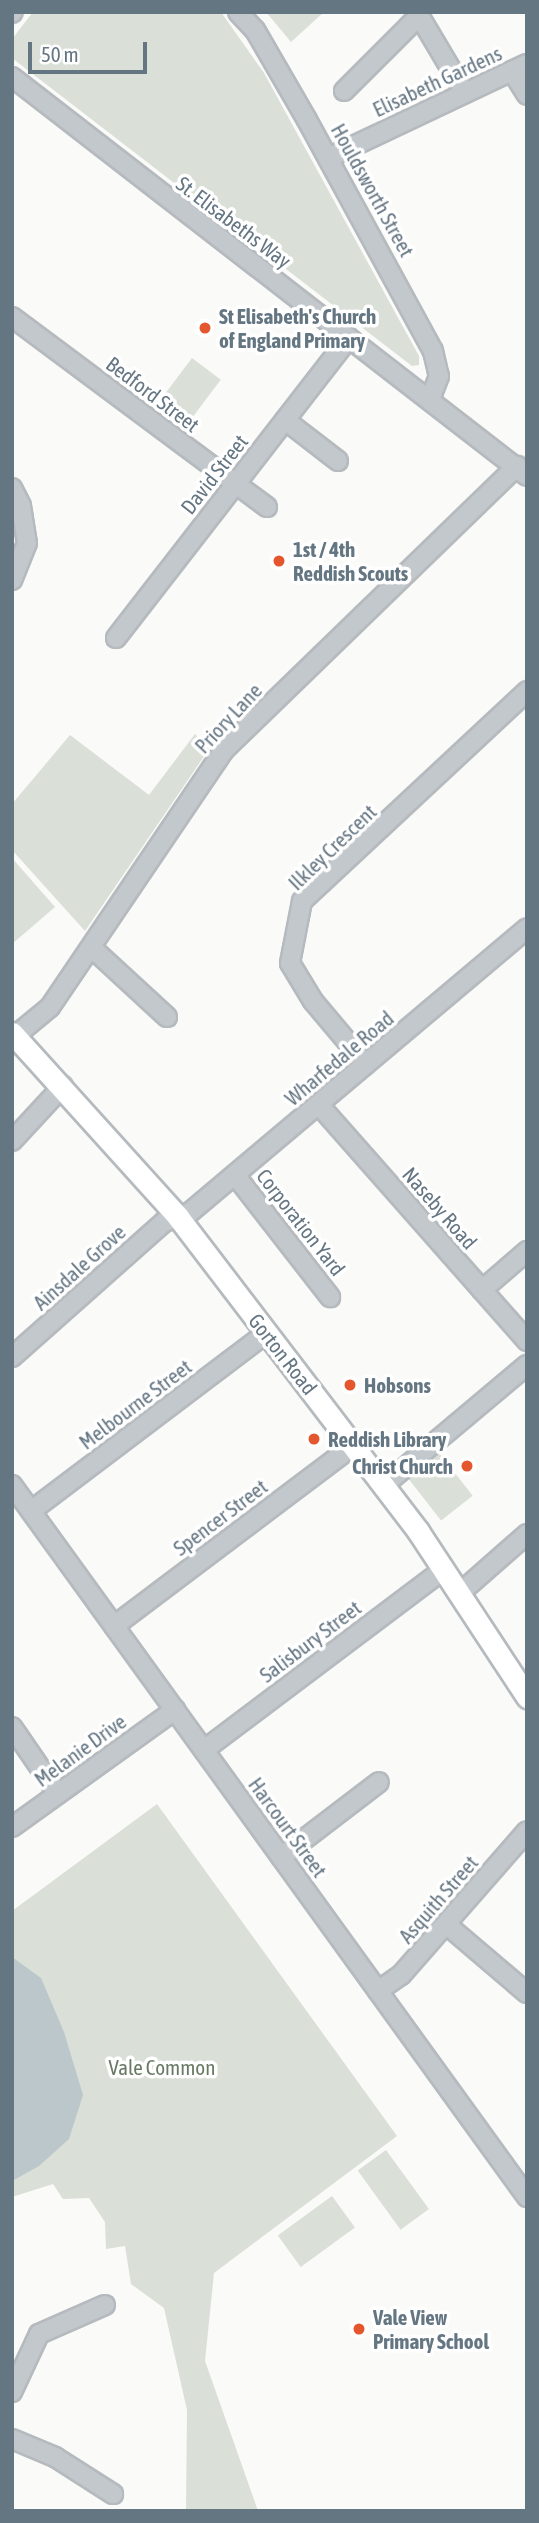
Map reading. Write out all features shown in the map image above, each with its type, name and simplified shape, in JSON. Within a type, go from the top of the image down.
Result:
[{"type":"main road","name":"Gorton Road","points":[[14,1034],[178,1217],[384,1485],[461,1592],[527,1697]]},
{"type":"street","name":"Houldsworth Street","points":[[238,12],[255,30],[433,351],[439,376],[430,400]]},
{"type":"street","points":[[344,91],[418,14],[464,93]]},
{"type":"street","name":"Elisabeth Gardens","points":[[328,158],[520,67]]},
{"type":"street","points":[[520,67],[527,95]]},
{"type":"street","name":"St. Elisabeths Way","points":[[12,77],[522,471]]},
{"type":"street","name":"Bedford Street","points":[[12,317],[267,507]]},
{"type":"street","name":"David Street","points":[[116,638],[349,338]]},
{"type":"street","points":[[285,420],[338,461]]},
{"type":"street","name":"Priory Lane","points":[[14,1034],[50,1007],[225,749],[522,471]]},
{"type":"street","points":[[12,488],[21,506],[26,543],[12,580]]},
{"type":"street","name":"Ilkley Crescent","points":[[366,1065],[313,1001],[290,963],[302,901],[527,691]]},
{"type":"street","name":"Wharfedale Road","points":[[178,1217],[235,1175],[527,928]]},
{"type":"street","points":[[92,948],[167,1017]]},
{"type":"street","points":[[12,1141],[63,1086]]},
{"type":"street","name":"Naseby Road","points":[[319,1105],[527,1340]]},
{"type":"street","name":"Corporation Yard","points":[[235,1175],[330,1297]]},
{"type":"street","name":"Ainsdale Grove","points":[[12,1357],[164,1222],[178,1217]]},
{"type":"street","points":[[482,1290],[527,1251]]},
{"type":"street","name":"Melbourne Street","points":[[31,1511],[266,1333]]},
{"type":"street","points":[[384,1485],[527,1365]]},
{"type":"street","name":"Spencer Street","points":[[114,1626],[353,1446]]},
{"type":"street","name":"Harcourt Street","points":[[12,1485],[527,2197]]},
{"type":"street","points":[[461,1592],[527,1534]]},
{"type":"street","name":"Salisbury Street","points":[[204,1750],[444,1569]]},
{"type":"street","name":"Melanie Drive","points":[[12,1827],[175,1710]]},
{"type":"street","points":[[12,1727],[58,1794]]},
{"type":"street","points":[[281,1857],[379,1782]]},
{"type":"street","name":"Asquith Street","points":[[378,1991],[401,1975],[523,1843]]},
{"type":"street","points":[[447,1925],[527,1993]]},
{"type":"street","points":[[12,2392],[39,2334],[104,2305]]},
{"type":"street","points":[[12,2439],[55,2457],[113,2494]]},
{"type":"green space","points":[[33,12],[221,12],[264,73],[419,356],[419,365],[412,366],[12,58],[12,39]]},
{"type":"green space","points":[[266,12],[324,12],[291,42]]},
{"type":"green space","points":[[192,358],[221,380],[186,425],[158,404]]},
{"type":"green space","points":[[195,734],[209,749],[85,931],[12,850],[12,804],[70,735],[149,795]]},
{"type":"green space","points":[[12,858],[55,907],[12,944]]},
{"type":"green space","points":[[440,1454],[473,1496],[441,1520],[408,1479]]},
{"type":"green space","name":"Vale Common","points":[[157,1804],[397,2136],[214,2273],[205,2361],[258,2511],[186,2511],[187,2410],[164,2308],[131,2284],[125,2246],[106,2249],[105,2222],[89,2198],[63,2199],[53,2184],[12,2197],[12,1911]]},
{"type":"green space","points":[[386,2150],[429,2209],[401,2230],[358,2171]]},
{"type":"green space","points":[[332,2196],[355,2228],[301,2267],[278,2235]]},
{"type":"shaded area","points":[[12,1957],[41,1978],[64,2032],[83,2095],[69,2139],[39,2166],[12,2181]]},
{"type":"place","name":"St Elisabeth's Church of England Primary","points":[[205,328]]},
{"type":"place","name":"1st / 4th Reddish Scouts","points":[[279,561]]},
{"type":"place","name":"Hobsons","points":[[350,1385]]},
{"type":"place","name":"Reddish Library","points":[[314,1439]]},
{"type":"place","name":"Christ Church","points":[[467,1466]]},
{"type":"place","name":"Vale View Primary School","points":[[359,2329]]}]
